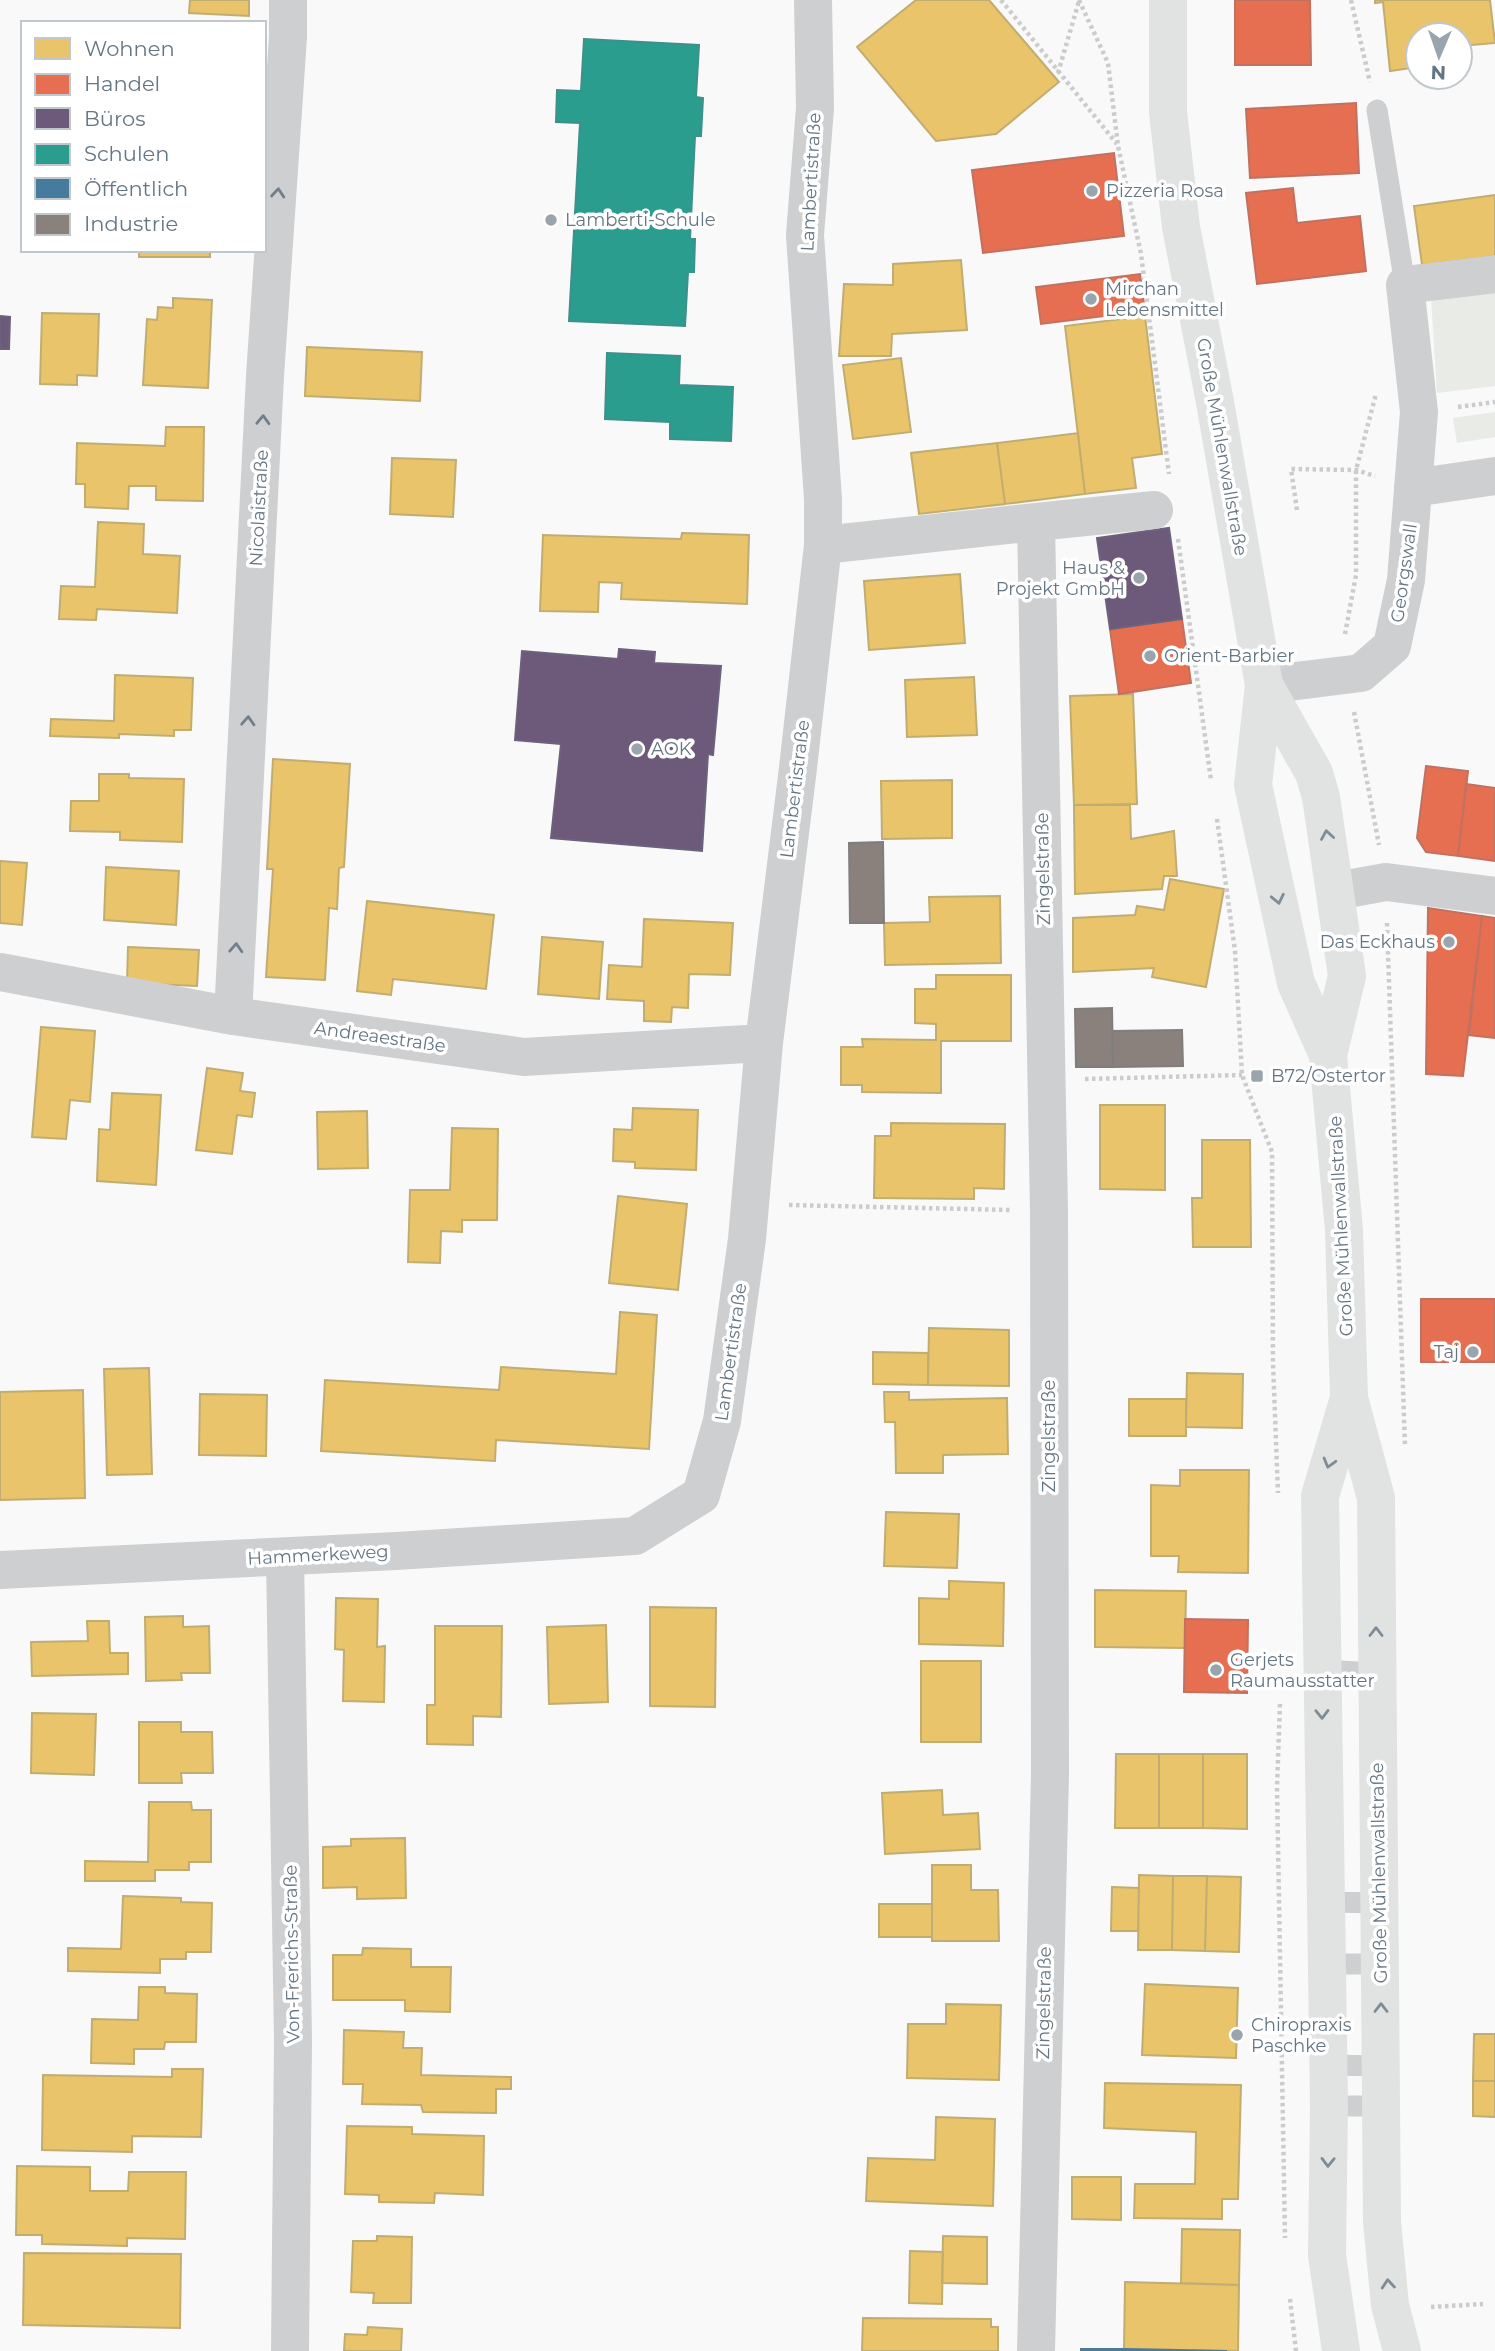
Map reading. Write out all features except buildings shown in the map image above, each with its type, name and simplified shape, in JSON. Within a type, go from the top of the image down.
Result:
[{"type":"main road","name":"Große Mühlenwallstraße","points":[[1168,0],[1168,112],[1181,227],[1264,685],[1253,785],[1296,983],[1328,1055],[1344,1230],[1349,1398],[1376,1498],[1382,2222],[1390,2305],[1402,2351]]},
{"type":"main road","name":"Große Mühlenwallstraße","points":[[1264,685],[1314,773],[1321,797],[1347,976],[1328,1055]]},
{"type":"main road","name":"Große Mühlenwallstraße","points":[[1341,2351],[1327,2255],[1329,2106],[1320,1496],[1349,1398]]},
{"type":"street","name":"Nicolaistraße","points":[[233,1016],[265,376],[288,37],[288,0]]},
{"type":"street","name":"Lambertistraße","points":[[635,1536],[701,1495],[722,1421],[750,1204],[764,1043],[799,768],[823,545],[823,499],[805,235],[815,108],[813,0]]},
{"type":"street","points":[[1405,285],[1495,274]]},
{"type":"street","name":"Georgswall","points":[[1264,685],[1361,673],[1392,646],[1406,580],[1419,411],[1405,285]]},
{"type":"street","points":[[1413,488],[1495,476]]},
{"type":"street","points":[[823,545],[1167,509]]},
{"type":"street","name":"Zingelstraße","points":[[1036,522],[1049,1211],[1050,1774],[1036,2351]]},
{"type":"street","points":[[1336,891],[1386,882],[1495,896]]},
{"type":"street","name":"Andreaestraße","points":[[0,972],[233,1016],[524,1057],[764,1043]]},
{"type":"street","name":"Hammerkeweg","points":[[0,1570],[285,1557],[635,1536]]},
{"type":"street","name":"Von-Frerichs-Straße","points":[[285,1557],[293,2041],[290,2351]]},
{"type":"lane","points":[[1377,110],[1405,285]]},
{"type":"lane","points":[[1321,1670],[1377,1673]]},
{"type":"lane","points":[[1326,1902],[1380,1903]]},
{"type":"lane","points":[[1327,1964],[1381,1964]]},
{"type":"lane","points":[[1328,2065],[1381,2066]]},
{"type":"lane","points":[[1329,2106],[1381,2106]]},
{"type":"path","points":[[1001,0],[1118,146]]},
{"type":"path","points":[[1058,73],[1079,0]]},
{"type":"path","points":[[1079,0],[1108,63],[1118,146],[1141,254],[1167,509],[1213,794],[1235,951],[1242,1075],[1272,1152],[1273,1363],[1278,1494]]},
{"type":"path","points":[[1351,0],[1377,110]]},
{"type":"path","points":[[1297,510],[1292,469],[1356,470],[1413,488]]},
{"type":"path","points":[[1314,773],[1365,766]]},
{"type":"path","points":[[1213,794],[1253,785]]},
{"type":"path","points":[[1046,1080],[1242,1075]]},
{"type":"path","points":[[750,1204],[1049,1211]]},
{"type":"path","points":[[1281,1693],[1277,1787],[1285,2241]]},
{"type":"path","points":[[1290,2296],[1296,2351]]},
{"type":"path","points":[[1419,2307],[1483,2304]]},
{"type":"shaded area","points":[[1495,289],[1495,386],[1437,393],[1431,298]]},
{"type":"shaded area","points":[[1495,412],[1495,437],[1457,443],[1453,418]]},
{"type":"place","name":"Pizzeria Rosa","points":[[1092,191]]},
{"type":"place","name":"Lamberti-Schule","points":[[551,220]]},
{"type":"place","name":"Mirchan Lebensmittel","points":[[1091,299]]},
{"type":"place","name":"Haus & Projekt GmbH","points":[[1139,578]]},
{"type":"place","name":"Orient-Barbier","points":[[1150,656]]},
{"type":"place","name":"AOK","points":[[637,749]]},
{"type":"place","name":"Das Eckhaus","points":[[1449,942]]},
{"type":"place","name":"B72/Ostertor","points":[[1257,1076]]},
{"type":"place","name":"Taj","points":[[1473,1352]]},
{"type":"place","name":"Gerjets Raumausstatter","points":[[1216,1670]]},
{"type":"place","name":"Chiropraxis Paschke","points":[[1237,2035]]}]
